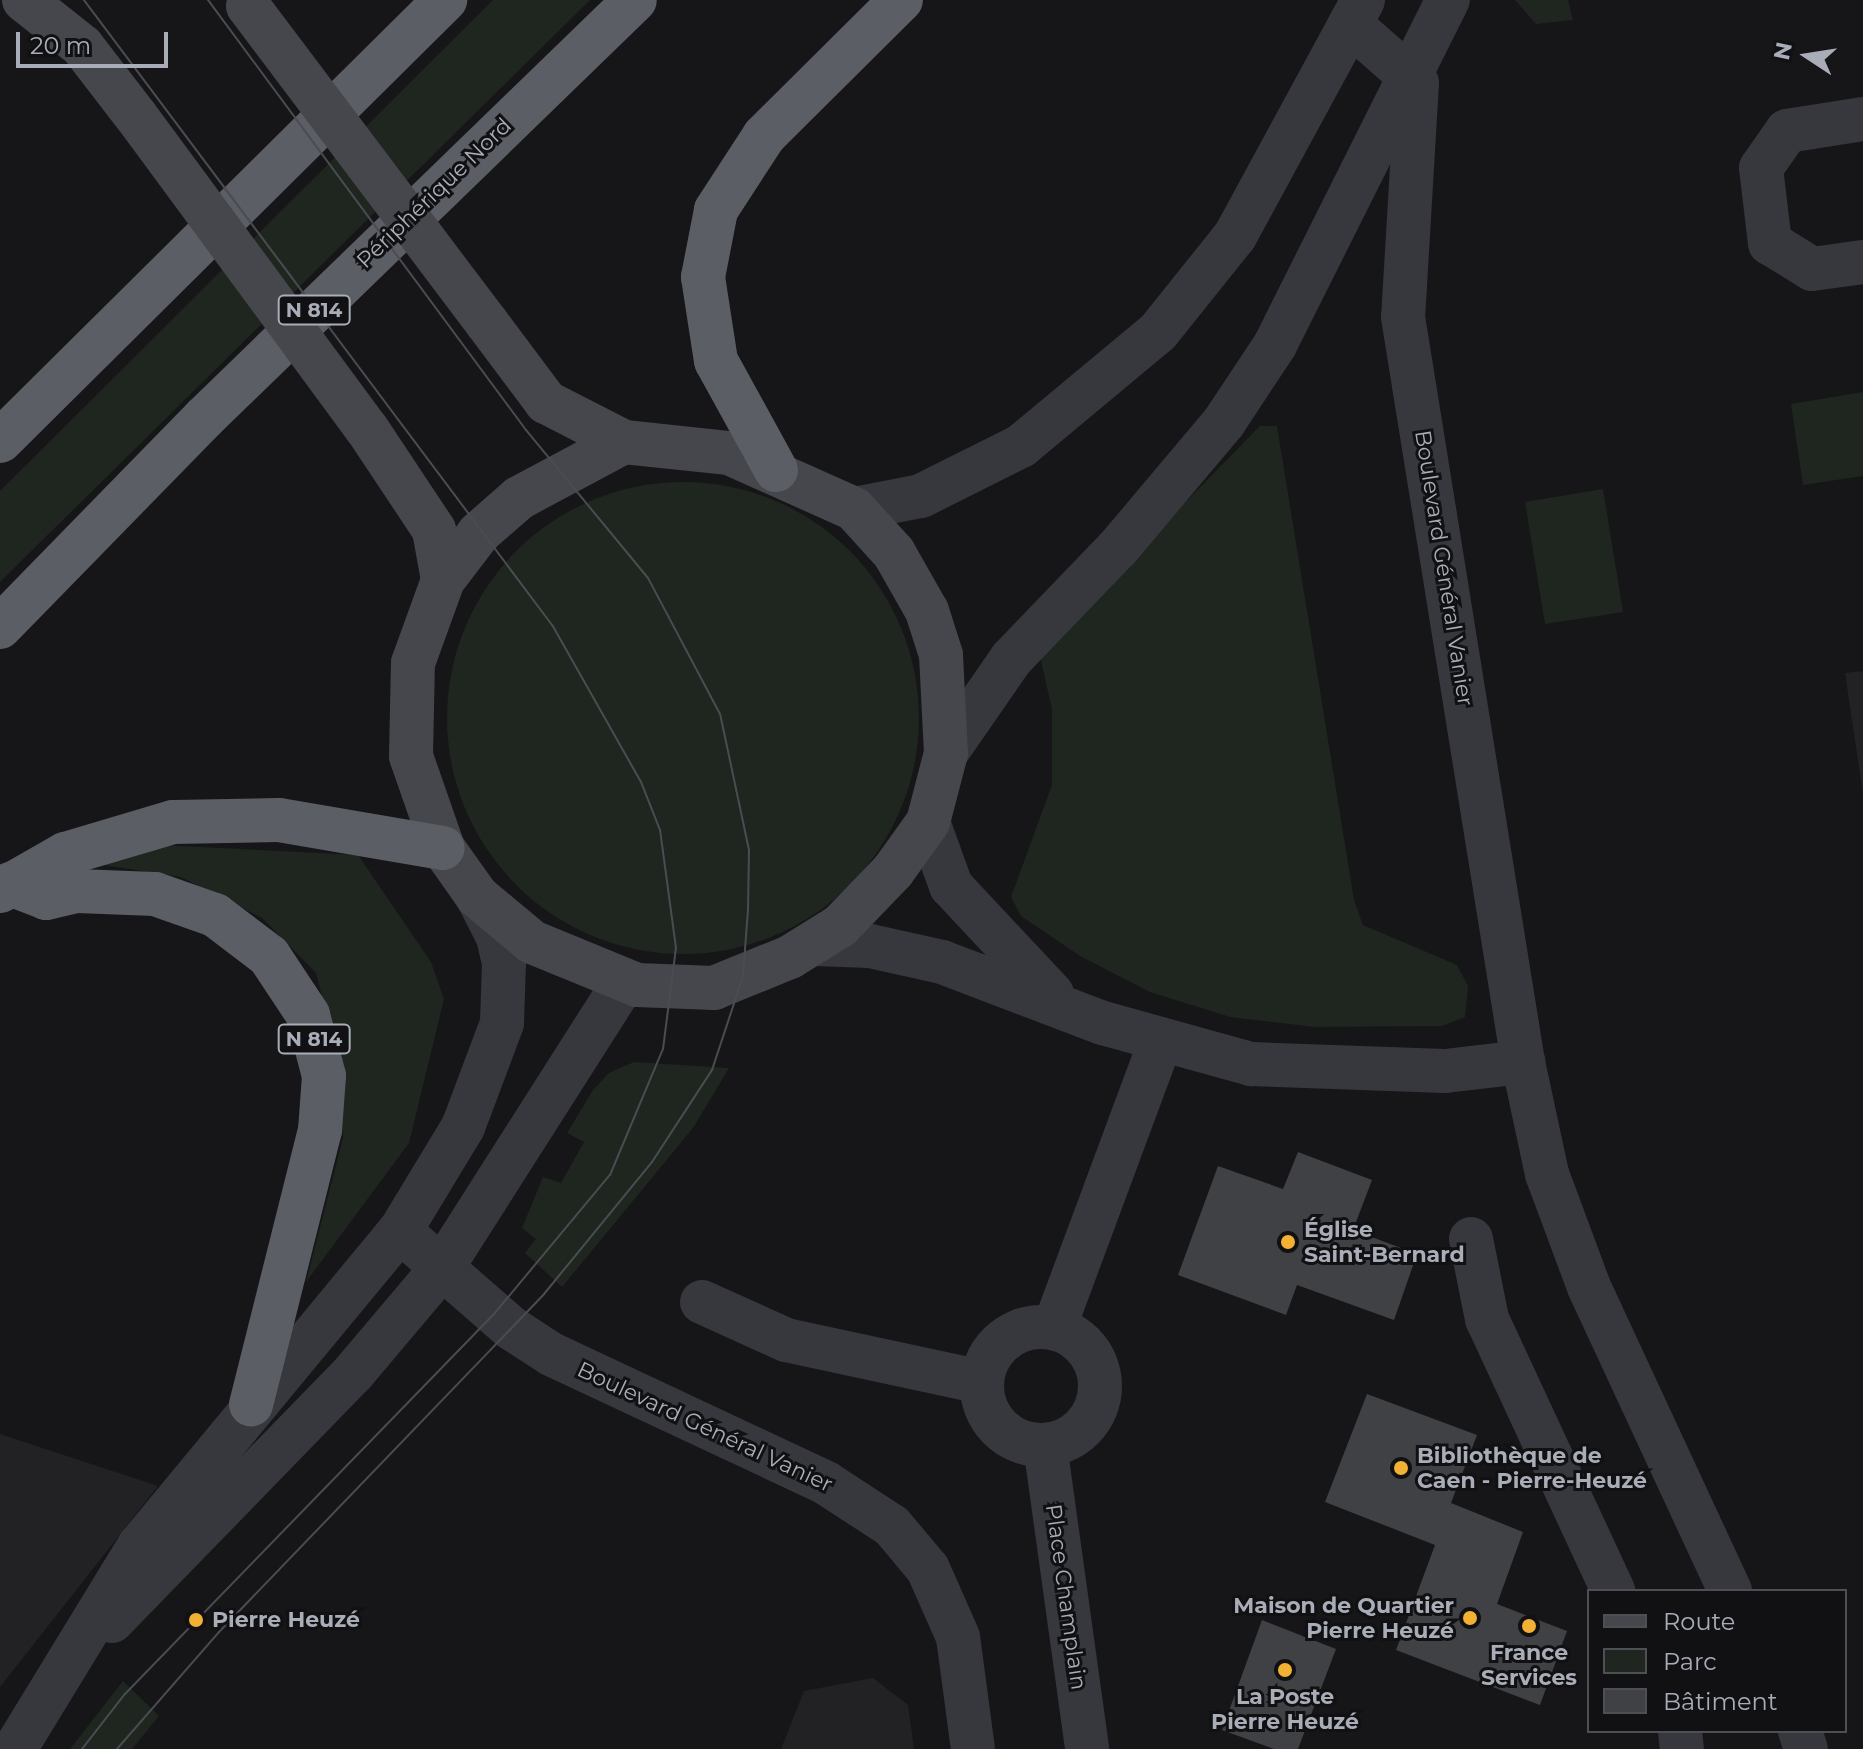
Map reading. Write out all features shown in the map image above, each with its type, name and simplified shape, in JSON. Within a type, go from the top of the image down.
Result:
[{"type":"highway","points":[[0,441],[445,0]]},
{"type":"highway","name":"Périphérique Nord","points":[[0,627],[204,418],[635,0]]},
{"type":"highway","points":[[776,470],[716,361],[703,277],[710,234],[736,171],[764,136],[901,0]]},
{"type":"highway","name":"N 814","points":[[5,887],[65,854],[173,822],[279,820],[443,848]]},
{"type":"highway","name":"N 814","points":[[5,887],[46,898],[114,890],[187,903],[247,934],[269,956],[308,1015],[324,1076],[320,1130],[251,1404]]},
{"type":"main road","points":[[24,0],[82,46],[367,429],[434,530],[443,580]]},
{"type":"main road","points":[[246,3],[546,402],[624,442],[729,453],[776,470],[854,509],[894,553],[927,611],[941,655],[946,753],[928,822],[893,871],[815,944],[714,988],[672,990],[625,981],[532,942],[477,896],[443,848],[417,786],[408,709],[413,663],[443,580],[479,533],[519,498],[624,442]]},
{"type":"street","points":[[946,753],[1011,659],[1118,548],[1224,422],[1275,345],[1448,0]]},
{"type":"street","points":[[854,509],[921,496],[1021,446],[1158,332],[1235,236],[1357,12],[1412,73]]},
{"type":"street","name":"Boulevard Général Vanier","points":[[1412,73],[1417,99],[1403,317],[1523,1062],[1547,1174],[1589,1287],[1729,1589]]},
{"type":"street","points":[[1863,119],[1787,131],[1761,168],[1770,243],[1812,269],[1863,262]]},
{"type":"street","points":[[928,822],[951,886],[1063,1003]]},
{"type":"street","points":[[71,1662],[354,1372],[420,1249],[463,1127],[488,1069],[502,1023],[504,963],[498,937],[477,896]]},
{"type":"street","points":[[815,944],[901,951],[1063,1003],[1161,1041],[1296,1069],[1445,1071],[1523,1062]]},
{"type":"street","points":[[15,1749],[71,1662],[139,1546],[251,1404],[420,1249],[625,981]]},
{"type":"street","points":[[1054,1328],[1161,1041]]},
{"type":"street","points":[[1471,1239],[1487,1319],[1612,1589]]},
{"type":"street","name":"Boulevard Général Vanier","points":[[420,1249],[551,1354],[864,1506],[928,1569],[947,1607],[958,1637],[973,1749]]},
{"type":"street","points":[[702,1302],[786,1340],[982,1382]]},
{"type":"street","points":[[1054,1328],[1086,1347],[1100,1382],[1091,1417],[1079,1431],[1045,1445],[1025,1443],[999,1427],[984,1402],[982,1382],[999,1345],[1015,1333],[1054,1328]]},
{"type":"street","name":"Place Champlain","points":[[1045,1445],[1087,1749]]},
{"type":"shaded area","points":[[1863,671],[1863,794],[1845,673]]},
{"type":"shaded area","points":[[0,1434],[158,1486],[0,1687]]},
{"type":"shaded area","points":[[873,1678],[908,1705],[914,1749],[781,1749],[804,1691]]},
{"type":"green space","points":[[493,0],[590,0],[0,582],[0,491]]},
{"type":"green space","points":[[1515,0],[1568,0],[1573,20],[1536,24]]},
{"type":"green space","points":[[1863,392],[1863,476],[1803,485],[1791,404]]},
{"type":"green space","points":[[1260,426],[1277,426],[1354,900],[1363,925],[1457,965],[1468,986],[1465,1017],[1442,1026],[1315,1027],[1230,1017],[1150,992],[1080,956],[1021,916],[1011,897],[1052,785],[1052,709],[1039,652]]},
{"type":"green space","points":[[683,482],[729,487],[773,500],[814,522],[850,551],[879,587],[901,628],[914,672],[919,718],[914,764],[901,808],[879,849],[850,885],[814,914],[773,936],[729,949],[683,954],[637,949],[593,936],[552,914],[516,885],[487,849],[465,808],[452,764],[447,718],[452,672],[465,628],[487,587],[516,551],[552,522],[593,500],[637,487]]},
{"type":"green space","points":[[1603,489],[1623,612],[1545,624],[1525,502]]},
{"type":"green space","points":[[160,845],[358,855],[431,962],[444,999],[409,1143],[306,1282],[343,1138],[338,1059],[316,973],[262,918],[181,877],[84,862]]},
{"type":"green space","points":[[634,1062],[729,1068],[693,1128],[562,1287],[525,1253],[536,1239],[522,1228],[543,1177],[561,1183],[584,1142],[567,1133],[593,1090],[609,1073]]},
{"type":"green space","points":[[123,1681],[159,1716],[132,1749],[70,1749]]},
{"type":"building","name":"Église Saint-Bernard","points":[[1298,1152],[1372,1180],[1353,1230],[1417,1254],[1394,1320],[1297,1285],[1286,1315],[1178,1275],[1218,1166],[1283,1189]]},
{"type":"building","points":[[1367,1394],[1477,1435],[1451,1503],[1523,1532],[1497,1604],[1567,1631],[1540,1705],[1396,1650],[1435,1545],[1325,1502]]},
{"type":"building","name":"La Poste Pierre Heuzé","points":[[1262,1620],[1336,1649],[1298,1749],[1274,1749],[1222,1730]]},
{"type":"tram line","points":[[82,1749],[124,1695],[494,1314],[610,1175],[663,1049],[676,948],[660,830],[641,782],[552,625],[84,0]]},
{"type":"tram line","points":[[117,1749],[219,1632],[544,1294],[652,1162],[712,1070],[743,976],[748,909],[749,850],[720,714],[648,578],[526,430],[208,0]]},
{"type":"place","name":"Église Saint-Bernard","points":[[1288,1242]]},
{"type":"place","name":"Bibliothèque de Caen - Pierre-Heuzé","points":[[1401,1468]]},
{"type":"place","name":"Maison de Quartier Pierre Heuzé","points":[[1470,1618]]},
{"type":"place","name":"Pierre Heuzé","points":[[196,1620]]},
{"type":"place","name":"France Services","points":[[1529,1626]]},
{"type":"place","name":"La Poste Pierre Heuzé","points":[[1285,1670]]}]
